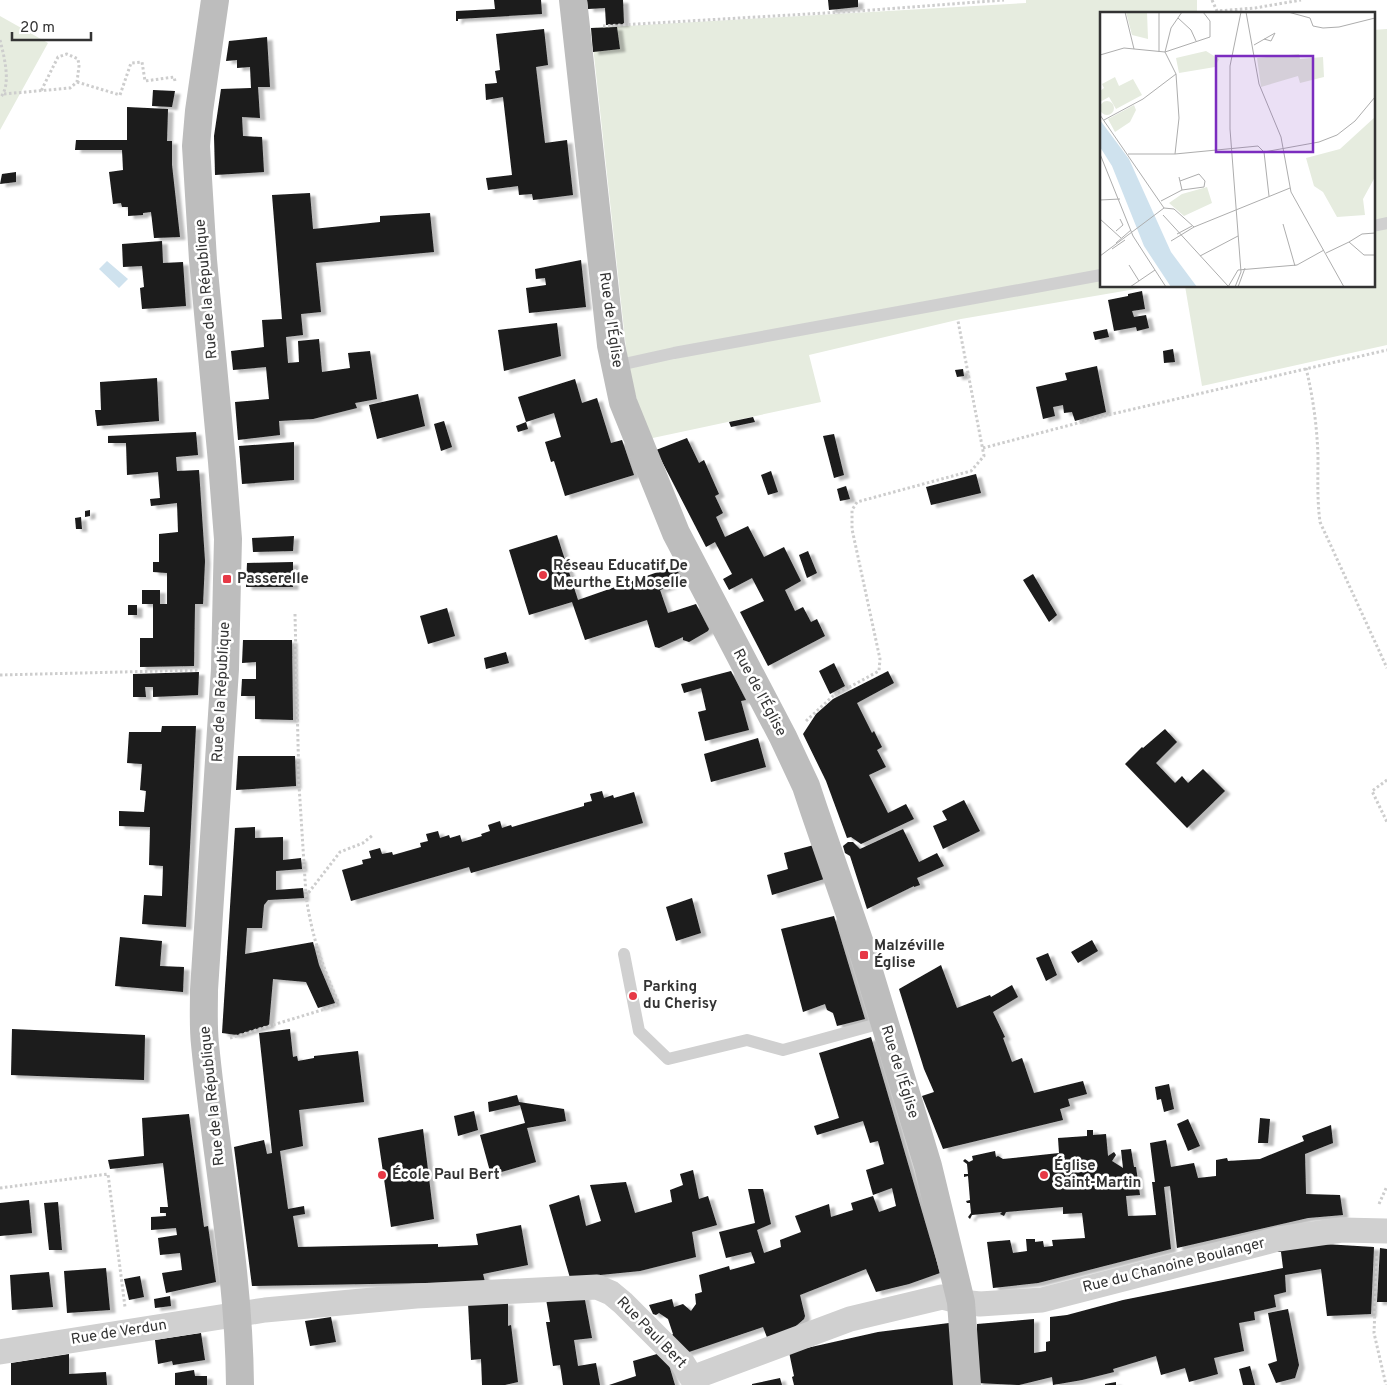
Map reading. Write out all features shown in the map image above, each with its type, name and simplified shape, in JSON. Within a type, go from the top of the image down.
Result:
[{"type":"main road","name":"Rue de la République","points":[[215,0],[199,111],[196,146],[228,539],[225,669],[204,990],[204,1042],[233,1272],[240,1385]]},
{"type":"main road","name":"Rue de l'Église","points":[[573,0],[611,345],[623,402],[676,533],[783,737],[806,786],[864,955],[928,1166],[961,1302],[967,1385]]},
{"type":"street","name":"Rue du Chanoine Boulanger","points":[[961,1302],[980,1304],[1042,1300],[1278,1239],[1342,1230],[1383,1231]]},
{"type":"street","name":"Rue Paul Bert","points":[[237,1314],[416,1296],[598,1287],[610,1292],[623,1303],[682,1362],[692,1381],[850,1319],[942,1297],[961,1302]]},
{"type":"street","name":"Rue de Verdun","points":[[0,1352],[237,1314]]},
{"type":"lane","points":[[1374,226],[1387,223]]},
{"type":"lane","points":[[616,366],[674,353],[1100,275]]},
{"type":"lane","points":[[624,954],[639,1031],[668,1059],[746,1040],[783,1050],[884,1022]]},
{"type":"path","points":[[577,27],[859,11],[1004,0]]},
{"type":"path","points":[[1212,0],[1217,11],[1255,8],[1301,0]]},
{"type":"path","points":[[0,40],[7,68],[4,94],[0,98]]},
{"type":"path","points":[[4,94],[41,91],[70,88],[77,82],[78,59],[68,54],[58,57],[41,91]]},
{"type":"path","points":[[77,82],[120,95],[131,63],[142,62],[145,81]]},
{"type":"path","points":[[783,737],[800,726],[833,696],[879,671],[880,659],[852,528],[852,510],[857,502],[972,471],[984,456],[956,315]]},
{"type":"path","points":[[983,448],[1112,414],[1387,350]]},
{"type":"path","points":[[1306,368],[1314,401],[1318,455],[1317,500],[1320,522],[1387,668]]},
{"type":"path","points":[[204,1042],[234,1037],[335,1006],[338,1002],[321,964],[311,926],[306,896],[299,784],[295,614]]},
{"type":"path","points":[[0,675],[225,669]]},
{"type":"path","points":[[1387,780],[1372,791],[1387,822]]},
{"type":"path","points":[[306,896],[340,852],[363,843],[373,835]]},
{"type":"path","points":[[0,1188],[108,1174],[129,1332]]},
{"type":"path","points":[[1383,1231],[1374,1333],[1386,1385]]},
{"type":"shaded area","points":[[1026,0],[1197,0],[1197,12],[1100,12],[1100,288],[1141,288],[961,319],[809,355],[821,402],[648,439],[632,383],[626,348],[591,28],[1026,3]]},
{"type":"shaded area","points":[[0,16],[48,43],[0,130]]},
{"type":"shaded area","points":[[1387,29],[1387,345],[1202,386],[1185,288],[1374,288],[1374,30]]},
{"type":"water","points":[[107,261],[128,279],[119,288],[99,269]]},
{"type":"building","points":[[494,0],[541,0],[542,14],[458,19],[456,21],[456,11],[495,9]]},
{"type":"building","points":[[587,0],[623,0],[624,24],[606,25],[605,8],[588,9]]},
{"type":"building","points":[[828,0],[858,0],[858,7],[829,10]]},
{"type":"building","points":[[617,27],[620,49],[593,52],[591,28]]},
{"type":"building","points":[[544,29],[548,65],[536,67],[545,143],[567,140],[573,195],[533,200],[532,194],[519,195],[518,186],[488,190],[486,178],[512,175],[503,97],[486,100],[485,84],[497,83],[495,71],[500,70],[496,34]]},
{"type":"building","points":[[267,37],[270,87],[258,87],[260,118],[242,117],[243,136],[262,137],[264,172],[215,175],[214,136],[221,89],[251,88],[250,67],[237,68],[237,60],[226,61],[229,41]]},
{"type":"building","points":[[153,90],[175,91],[172,107],[152,106]]},
{"type":"building","points":[[127,107],[168,109],[167,141],[172,141],[172,165],[180,237],[154,238],[151,212],[143,213],[143,215],[128,216],[128,207],[122,207],[121,203],[113,204],[109,172],[123,170],[122,150],[75,150],[76,140],[127,140]]},
{"type":"building","points":[[16,172],[16,182],[0,184],[2,174]]},
{"type":"building","points":[[310,193],[313,229],[380,222],[380,216],[430,213],[434,252],[316,263],[321,312],[301,314],[303,335],[286,337],[288,363],[299,362],[298,341],[319,339],[322,372],[350,368],[348,353],[370,351],[377,399],[355,403],[357,408],[313,419],[279,421],[280,435],[238,440],[235,402],[269,399],[266,367],[233,370],[231,351],[264,347],[262,320],[282,319],[272,195]]},
{"type":"building","points":[[162,241],[163,263],[183,262],[186,306],[142,309],[140,288],[144,287],[142,266],[123,267],[122,244]]},
{"type":"building","points":[[581,260],[586,307],[529,313],[526,288],[546,285],[545,278],[536,279],[535,269]]},
{"type":"building","points":[[1142,291],[1145,309],[1132,311],[1134,317],[1146,315],[1149,328],[1137,331],[1136,327],[1114,331],[1108,300]]},
{"type":"building","points":[[557,323],[561,356],[504,371],[498,330]]},
{"type":"building","points":[[1107,329],[1109,337],[1095,340],[1093,332]]},
{"type":"building","points":[[1173,349],[1175,362],[1164,363],[1163,351]]},
{"type":"building","points":[[1097,366],[1106,412],[1075,421],[1072,412],[1064,413],[1063,405],[1053,407],[1055,416],[1043,419],[1036,387],[1067,380],[1065,373]]},
{"type":"building","points":[[963,369],[964,376],[957,377],[955,370]]},
{"type":"building","points":[[157,378],[159,421],[97,426],[95,410],[101,410],[100,382]]},
{"type":"building","points":[[575,379],[582,403],[597,398],[611,443],[622,440],[634,475],[565,496],[554,461],[551,462],[545,442],[561,437],[554,413],[526,422],[518,397]]},
{"type":"building","points":[[418,394],[425,426],[377,439],[369,405]]},
{"type":"building","points":[[753,417],[755,422],[731,427],[729,422]]},
{"type":"building","points":[[444,421],[452,447],[441,451],[434,424]]},
{"type":"building","points":[[526,422],[528,429],[518,432],[516,426]]},
{"type":"building","points":[[196,432],[198,455],[176,457],[177,471],[199,470],[205,561],[203,604],[195,604],[194,666],[140,667],[140,638],[153,638],[153,604],[142,604],[142,590],[160,590],[160,604],[167,604],[167,573],[153,572],[153,562],[159,562],[159,534],[178,532],[177,503],[151,506],[150,499],[160,498],[158,472],[127,475],[126,443],[108,443],[108,436]]},
{"type":"building","points":[[834,434],[844,475],[834,478],[823,436]]},
{"type":"building","points":[[687,438],[699,463],[704,460],[719,494],[715,496],[723,513],[716,517],[725,537],[748,526],[764,557],[784,547],[801,581],[785,590],[795,611],[803,607],[811,622],[817,619],[825,636],[768,666],[740,612],[764,601],[752,578],[729,590],[723,579],[732,574],[715,542],[706,547],[656,450]]},
{"type":"building","points":[[294,442],[294,480],[242,484],[239,446]]},
{"type":"building","points":[[771,471],[778,492],[768,495],[761,475]]},
{"type":"building","points":[[976,474],[981,493],[931,505],[926,487]]},
{"type":"building","points":[[846,486],[850,499],[840,501],[837,489]]},
{"type":"building","points":[[90,510],[90,516],[85,517],[85,511]]},
{"type":"building","points":[[81,517],[82,529],[76,529],[75,518]]},
{"type":"building","points":[[557,535],[578,600],[675,566],[683,581],[660,590],[668,613],[696,604],[709,629],[708,631],[689,642],[683,640],[683,637],[659,648],[655,647],[647,620],[585,640],[572,602],[529,615],[509,550]]},
{"type":"building","points":[[294,536],[293,551],[253,552],[252,538]]},
{"type":"building","points":[[808,551],[817,573],[807,578],[799,555]]},
{"type":"building","points":[[293,562],[293,587],[246,587],[247,563]]},
{"type":"building","points":[[1033,574],[1057,615],[1049,622],[1023,580]]},
{"type":"building","points":[[128,605],[137,605],[137,615],[128,615]]},
{"type":"building","points":[[447,608],[455,636],[428,644],[420,616]]},
{"type":"building","points":[[243,640],[292,640],[293,720],[255,719],[255,696],[241,696],[242,679],[256,679],[256,662],[242,663]]},
{"type":"building","points":[[506,652],[509,663],[486,669],[484,658]]},
{"type":"building","points":[[834,663],[845,686],[830,694],[819,671]]},
{"type":"building","points":[[731,671],[746,700],[741,701],[749,730],[705,741],[698,712],[706,710],[701,688],[684,693],[681,684]]},
{"type":"building","points":[[888,671],[894,683],[857,703],[872,733],[874,731],[882,747],[877,750],[886,767],[869,775],[888,813],[906,804],[914,819],[861,844],[851,837],[847,838],[826,781],[803,734],[816,714],[833,699]]},
{"type":"building","points":[[199,672],[198,695],[153,697],[153,687],[145,687],[146,697],[133,697],[133,674]]},
{"type":"building","points":[[162,726],[196,726],[186,927],[142,924],[144,895],[162,896],[163,866],[149,865],[150,827],[119,826],[119,811],[144,812],[146,791],[140,790],[142,764],[127,763],[129,732],[161,732]]},
{"type":"building","points":[[1165,729],[1177,742],[1156,763],[1175,783],[1182,776],[1188,783],[1203,769],[1225,791],[1187,828],[1125,764],[1142,747]]},
{"type":"building","points":[[758,738],[766,767],[711,782],[704,754]]},
{"type":"building","points":[[238,756],[295,756],[296,786],[236,790]]},
{"type":"building","points":[[602,791],[604,798],[613,795],[614,798],[634,792],[643,823],[471,873],[469,867],[351,901],[342,870],[363,864],[362,860],[371,858],[369,851],[380,848],[382,854],[392,852],[393,855],[421,847],[420,843],[428,841],[426,834],[438,831],[440,838],[449,835],[450,838],[460,835],[462,842],[482,836],[481,834],[490,831],[488,825],[500,821],[502,828],[511,825],[512,827],[584,806],[584,803],[592,801],[590,794]]},
{"type":"building","points":[[964,800],[980,831],[943,849],[933,826],[947,820],[942,811]]},
{"type":"building","points":[[255,827],[255,838],[283,837],[283,860],[301,858],[302,869],[276,871],[276,890],[303,888],[304,898],[268,900],[264,905],[262,928],[247,928],[245,954],[313,942],[319,965],[335,1003],[318,1008],[306,982],[273,979],[269,1025],[237,1035],[222,1033],[235,828]]},
{"type":"building","points":[[903,829],[919,862],[937,853],[944,866],[917,878],[920,885],[914,886],[867,909],[850,856],[845,853],[843,846],[848,842],[853,842],[860,849]]},
{"type":"building","points":[[814,845],[824,879],[772,895],[767,875],[788,869],[784,853]]},
{"type":"building","points":[[692,898],[701,933],[676,941],[666,907]]},
{"type":"building","points":[[834,916],[865,1019],[837,1026],[833,1013],[827,1010],[825,1004],[803,1012],[781,929]]},
{"type":"building","points":[[120,937],[162,941],[160,966],[184,967],[183,992],[115,986]]},
{"type":"building","points":[[1092,940],[1098,951],[1078,963],[1071,952]]},
{"type":"building","points":[[1048,953],[1057,975],[1046,981],[1036,958]]},
{"type":"building","points":[[941,965],[957,1008],[990,995],[991,997],[1012,985],[1018,997],[993,1012],[1005,1037],[1003,1038],[1012,1062],[1022,1058],[1034,1093],[1083,1081],[1087,1094],[1068,1099],[1070,1106],[1060,1109],[1063,1120],[943,1149],[922,1096],[934,1092],[924,1069],[899,989]]},
{"type":"building","points":[[12,1029],[145,1035],[144,1080],[11,1075]]},
{"type":"building","points":[[290,1029],[293,1057],[297,1056],[298,1061],[314,1058],[314,1056],[358,1051],[364,1102],[299,1110],[303,1146],[280,1151],[288,1209],[304,1206],[305,1214],[293,1216],[298,1247],[438,1244],[438,1247],[478,1245],[476,1234],[521,1225],[528,1265],[483,1274],[485,1282],[252,1286],[234,1147],[264,1140],[267,1154],[272,1153],[259,1033]]},
{"type":"building","points":[[871,1037],[940,1273],[909,1284],[876,1292],[866,1269],[800,1295],[805,1316],[789,1332],[768,1340],[763,1327],[686,1353],[672,1335],[668,1319],[659,1313],[653,1314],[649,1305],[672,1299],[674,1307],[683,1304],[691,1311],[696,1304],[695,1294],[702,1292],[699,1275],[729,1266],[730,1270],[755,1263],[751,1252],[726,1258],[719,1232],[755,1223],[748,1189],[763,1189],[771,1224],[757,1230],[764,1253],[781,1247],[780,1240],[801,1232],[795,1216],[829,1204],[831,1217],[853,1210],[851,1203],[873,1196],[879,1212],[896,1206],[892,1188],[873,1195],[866,1170],[884,1164],[878,1141],[870,1143],[863,1121],[817,1135],[814,1126],[839,1118],[819,1053]]},
{"type":"building","points":[[1169,1084],[1174,1109],[1164,1112],[1161,1099],[1157,1100],[1155,1087]]},
{"type":"building","points":[[517,1095],[519,1102],[564,1109],[566,1121],[527,1128],[536,1162],[491,1175],[480,1135],[525,1123],[520,1105],[489,1112],[488,1102]]},
{"type":"building","points":[[474,1111],[478,1130],[458,1136],[454,1116]]},
{"type":"building","points":[[189,1114],[204,1227],[208,1226],[216,1282],[166,1293],[162,1273],[182,1270],[180,1253],[160,1255],[158,1238],[177,1235],[176,1228],[151,1230],[151,1217],[166,1216],[166,1213],[160,1213],[160,1207],[168,1207],[163,1163],[110,1169],[108,1160],[144,1156],[142,1118]]},
{"type":"building","points":[[1260,1118],[1270,1119],[1268,1143],[1258,1143]]},
{"type":"building","points":[[1188,1119],[1200,1146],[1188,1151],[1177,1124]]},
{"type":"building","points":[[1331,1125],[1333,1143],[1305,1154],[1306,1194],[1340,1195],[1343,1215],[1308,1218],[1177,1248],[1170,1186],[1164,1187],[1171,1249],[1038,1283],[993,1288],[987,1242],[1010,1240],[1013,1253],[1027,1251],[1026,1239],[1035,1239],[1035,1242],[1043,1241],[1044,1247],[1053,1246],[1052,1240],[1085,1238],[1082,1213],[1063,1214],[1063,1207],[1006,1212],[1004,1216],[1000,1214],[1002,1212],[972,1215],[970,1219],[968,1217],[971,1213],[970,1203],[966,1201],[970,1200],[968,1176],[964,1177],[964,1174],[968,1174],[967,1164],[963,1161],[965,1159],[969,1162],[973,1160],[972,1156],[995,1151],[996,1157],[998,1156],[1003,1159],[1059,1153],[1058,1138],[1087,1136],[1087,1130],[1093,1130],[1093,1135],[1106,1134],[1108,1156],[1114,1152],[1116,1155],[1112,1161],[1123,1168],[1121,1150],[1131,1149],[1140,1195],[1126,1196],[1128,1216],[1156,1215],[1152,1182],[1155,1182],[1150,1143],[1166,1140],[1171,1167],[1194,1163],[1198,1178],[1216,1176],[1216,1160],[1227,1158],[1228,1161],[1260,1159],[1304,1141],[1302,1136]]},
{"type":"building","points":[[423,1129],[434,1219],[391,1227],[378,1138]]},
{"type":"building","points":[[693,1170],[699,1199],[708,1196],[717,1225],[692,1232],[696,1257],[640,1271],[570,1278],[549,1205],[579,1195],[586,1226],[601,1221],[590,1185],[626,1182],[635,1213],[672,1202],[670,1190],[683,1185],[680,1174]]},
{"type":"building","points":[[29,1200],[32,1233],[0,1236],[0,1203]]},
{"type":"building","points":[[58,1202],[62,1250],[49,1250],[44,1203]]},
{"type":"building","points":[[1324,1244],[1374,1247],[1371,1314],[1327,1316],[1321,1269],[1285,1275],[1286,1292],[1274,1295],[1276,1307],[1254,1312],[1255,1320],[1239,1323],[1244,1351],[1214,1358],[1218,1374],[1189,1382],[1185,1368],[1161,1375],[1156,1356],[1113,1369],[1114,1372],[1053,1385],[1052,1377],[1019,1385],[977,1383],[977,1324],[1034,1319],[1034,1353],[1046,1351],[1046,1342],[1050,1341],[1050,1317],[1067,1315],[1123,1300],[1283,1268],[1281,1252],[1277,1252],[1277,1250]]},
{"type":"building","points":[[1380,1248],[1387,1249],[1387,1302],[1377,1302]]},
{"type":"building","points":[[106,1268],[110,1310],[67,1313],[64,1271]]},
{"type":"building","points":[[49,1272],[53,1307],[12,1310],[10,1275]]},
{"type":"building","points":[[140,1276],[144,1297],[129,1300],[124,1279]]},
{"type":"building","points":[[584,1295],[592,1338],[574,1340],[578,1366],[596,1363],[600,1385],[563,1385],[560,1365],[553,1366],[546,1322],[550,1322],[546,1299]]},
{"type":"building","points":[[170,1296],[171,1306],[155,1308],[154,1299]]},
{"type":"building","points":[[508,1302],[508,1326],[511,1325],[518,1382],[505,1385],[482,1385],[481,1359],[471,1360],[468,1303]]},
{"type":"building","points":[[1288,1309],[1299,1365],[1295,1378],[1276,1383],[1268,1364],[1277,1361],[1268,1313]]},
{"type":"building","points":[[331,1317],[336,1342],[310,1346],[305,1321]]},
{"type":"building","points":[[949,1323],[956,1385],[794,1385],[789,1352],[878,1332]]},
{"type":"building","points":[[201,1333],[205,1360],[173,1365],[172,1361],[158,1364],[155,1340]]},
{"type":"building","points":[[69,1354],[69,1374],[106,1372],[107,1385],[11,1385],[11,1363]]},
{"type":"building","points":[[657,1354],[669,1365],[675,1385],[609,1385],[636,1376],[633,1361]]},
{"type":"building","points":[[1250,1366],[1255,1385],[1243,1385],[1239,1369]]},
{"type":"building","points":[[194,1370],[195,1376],[207,1376],[207,1385],[175,1385],[175,1373]]},
{"type":"building","points":[[780,1378],[782,1385],[752,1385],[752,1384]]},
{"type":"building","points":[[1116,1382],[1116,1385],[1105,1385],[1105,1384]]},
{"type":"place","name":"Réseau Educatif De Meurthe Et Moselle","points":[[543,575]]},
{"type":"place","name":"Passerelle","points":[[227,579]]},
{"type":"place","name":"Malzéville Église","points":[[864,955]]},
{"type":"place","name":"Parking du Cherisy","points":[[633,996]]},
{"type":"place","name":"École Paul Bert","points":[[382,1175]]},
{"type":"place","name":"Église Saint-Martin","points":[[1044,1175]]}]
